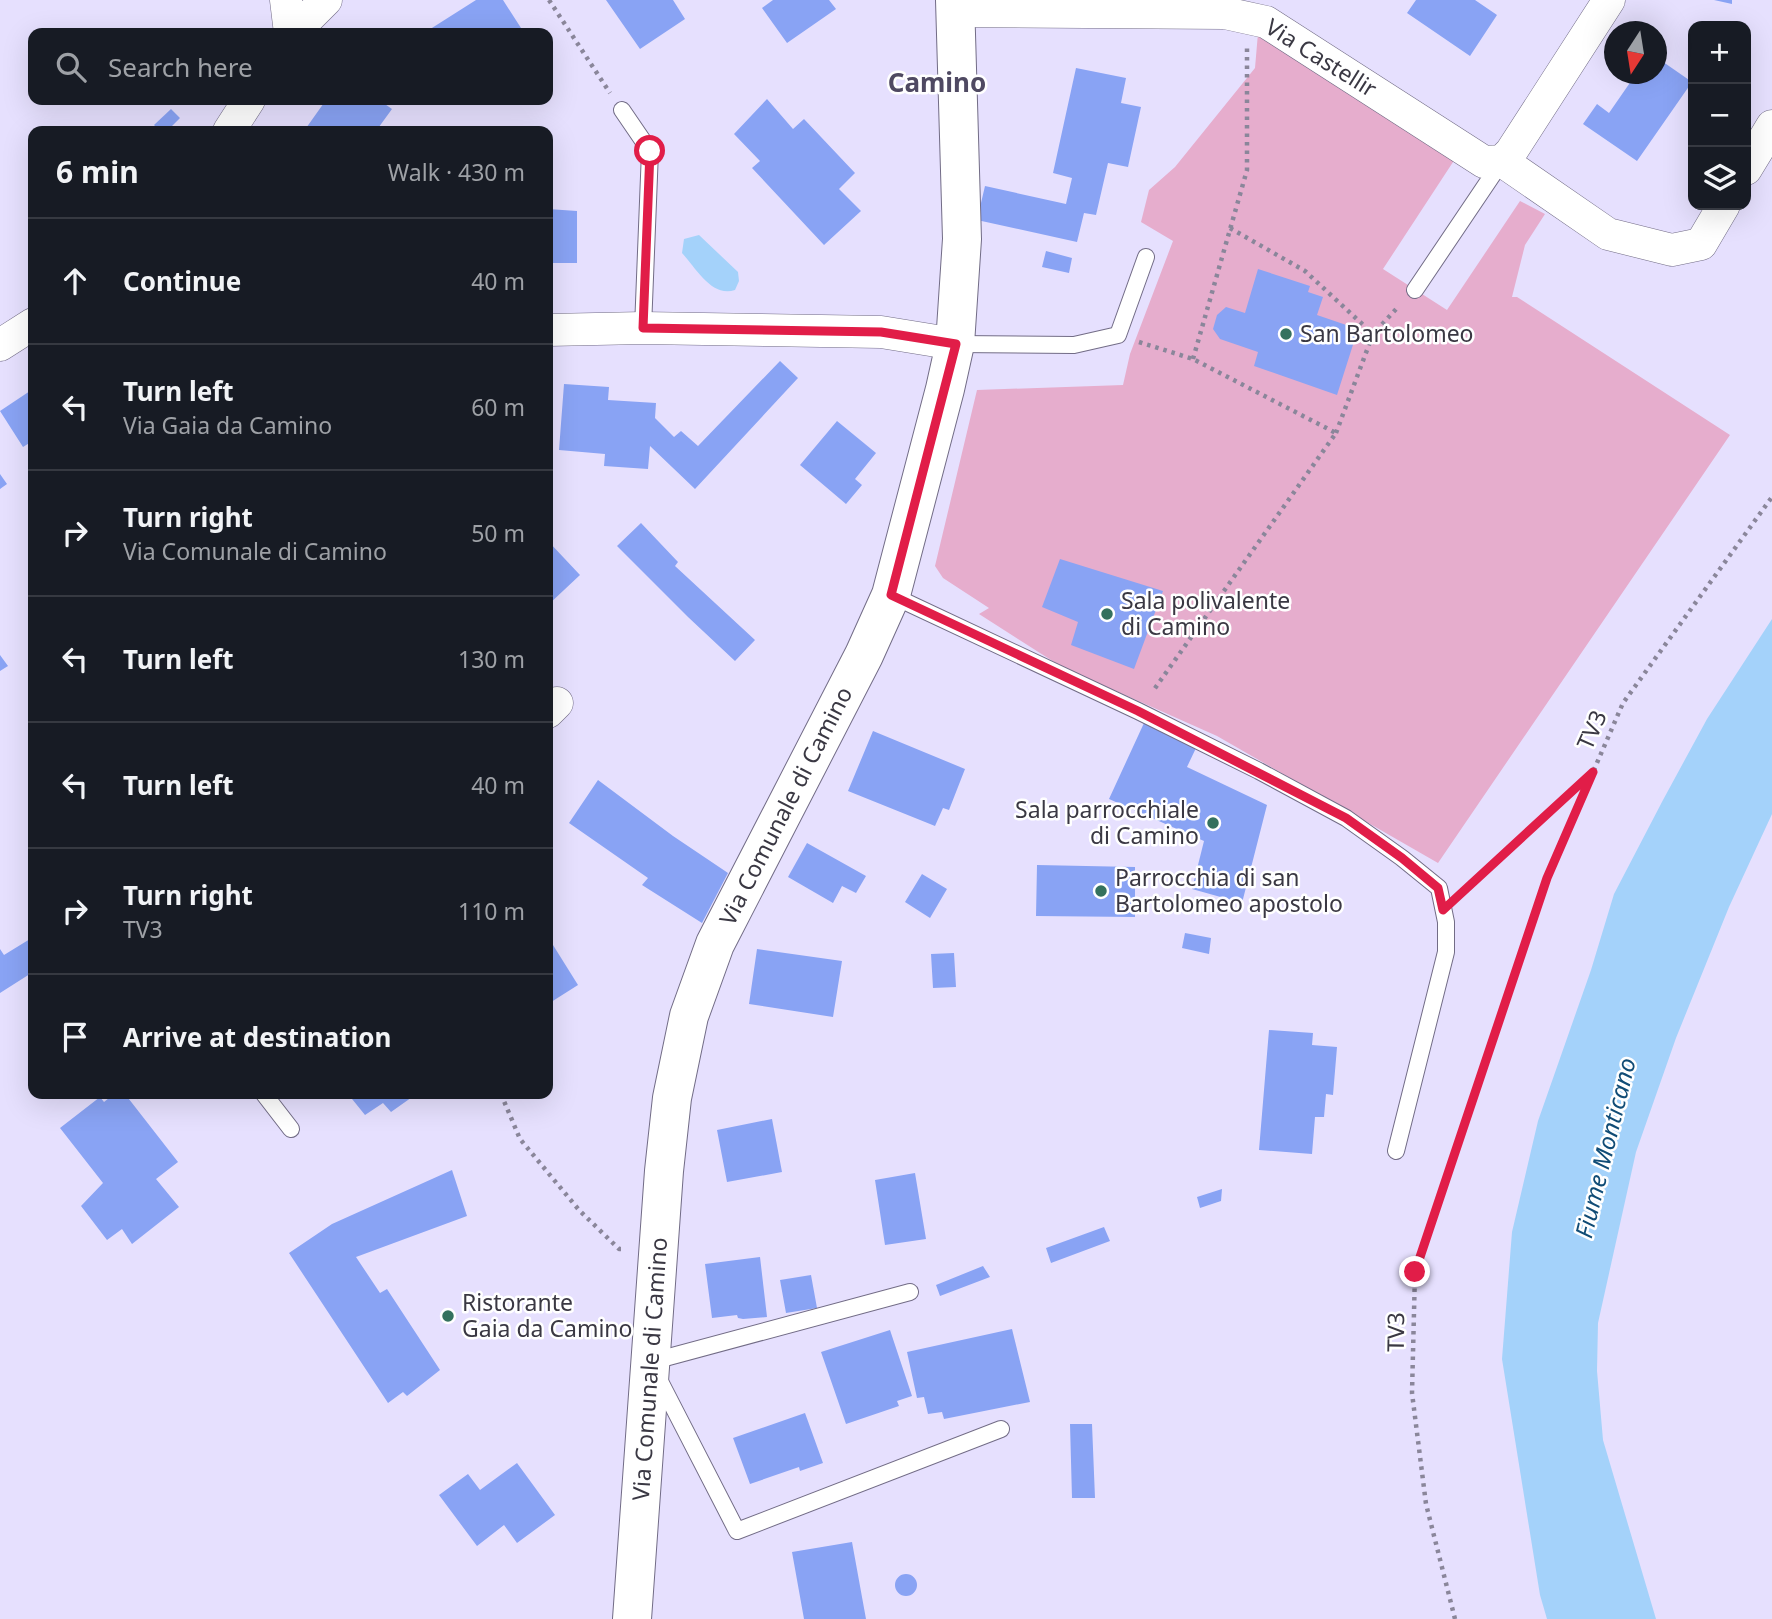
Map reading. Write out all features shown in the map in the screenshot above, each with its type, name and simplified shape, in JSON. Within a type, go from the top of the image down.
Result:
[{"type":"street","points":[[286,0],[291,28]]},
{"type":"street","points":[[297,28],[326,0]]},
{"type":"street","points":[[1502,161],[1511,152],[1609,0]]},
{"type":"street","name":"Via Castellir","points":[[955,6],[1232,10],[1266,22],[1484,162],[1502,161],[1608,234],[1672,250],[1701,244],[1721,210]]},
{"type":"street","name":"Via Comunale di Camino","points":[[632,1619],[664,1171],[672,1098],[689,1016],[715,944],[864,655],[891,595],[956,344],[962,239],[955,6]]},
{"type":"street","points":[[232,126],[246,105]]},
{"type":"street","points":[[1751,161],[1772,125]]},
{"type":"street","points":[[0,345],[28,327]]},
{"type":"street","points":[[553,330],[643,328],[881,332],[956,344]]},
{"type":"lane","points":[[622,110],[650,151],[643,328]]},
{"type":"lane","points":[[1415,290],[1502,161]]},
{"type":"lane","points":[[956,344],[1074,345],[1118,335],[1146,257]]},
{"type":"lane","points":[[891,595],[1138,711],[1346,818],[1438,888],[1443,910],[1446,952],[1396,1151]]},
{"type":"lane","points":[[268,1099],[291,1129]]},
{"type":"lane","points":[[910,1292],[650,1362],[737,1531],[1001,1429]]},
{"type":"path","points":[[549,0],[622,110]]},
{"type":"path","points":[[1193,359],[1247,170],[1232,10]]},
{"type":"path","points":[[1230,228],[1305,271],[1373,334]]},
{"type":"path","points":[[1138,711],[1336,433],[1373,334],[1415,290]]},
{"type":"path","points":[[1118,335],[1193,359],[1336,433]]},
{"type":"path","name":"TV3","points":[[1455,1619],[1426,1504],[1412,1393],[1415,1272],[1547,878],[1623,703],[1772,497]]},
{"type":"path","points":[[1443,910],[1593,772]]},
{"type":"path","points":[[503,1099],[520,1139],[579,1210],[620,1248],[658,1255]]},
{"type":"shaded area","points":[[1258,33],[1455,159],[1383,269],[1447,310],[1520,201],[1545,214],[1525,245],[1512,297],[1517,297],[1730,435],[1438,863],[1217,736],[1062,667],[979,614],[989,608],[943,578],[935,566],[977,390],[1123,385],[1130,354],[1173,241],[1141,222],[1149,190],[1175,167],[1255,68]]},
{"type":"water","points":[[699,235],[738,272],[739,281],[735,290],[719,290],[712,286],[682,253],[684,239]]},
{"type":"water","name":"Fiume Monticano","points":[[1772,619],[1772,814],[1729,907],[1676,1038],[1636,1152],[1598,1323],[1597,1371],[1603,1440],[1656,1619],[1547,1619],[1540,1595],[1502,1359],[1512,1232],[1538,1121],[1591,970],[1614,894],[1707,719]]},
{"type":"building","points":[[476,0],[503,0],[521,28],[432,28]]},
{"type":"building","points":[[606,0],[673,0],[685,19],[640,49]]},
{"type":"building","points":[[773,0],[829,0],[836,9],[787,43],[762,8]]},
{"type":"building","points":[[1416,0],[1475,0],[1497,15],[1470,56],[1407,13]]},
{"type":"building","points":[[1714,0],[1732,0],[1732,4]]},
{"type":"building","points":[[1667,65],[1688,79],[1688,88],[1637,161],[1583,124],[1597,104],[1609,113],[1629,84],[1667,84]]},
{"type":"building","points":[[1076,68],[1126,78],[1121,103],[1141,107],[1128,167],[1108,163],[1096,215],[1084,213],[1077,242],[977,220],[985,186],[1066,204],[1072,178],[1053,173]]},
{"type":"building","points":[[767,99],[793,129],[804,119],[855,173],[839,189],[861,211],[824,245],[752,168],[760,161],[734,134]]},
{"type":"building","points":[[322,105],[386,105],[392,109],[380,126],[308,126]]},
{"type":"building","points":[[171,109],[180,118],[172,126],[154,125]]},
{"type":"building","points":[[553,209],[577,211],[577,263],[553,263]]},
{"type":"building","points":[[1046,251],[1072,258],[1069,273],[1042,267]]},
{"type":"building","name":"San Bartolomeo","points":[[1258,269],[1310,286],[1308,292],[1323,297],[1317,315],[1358,329],[1337,395],[1254,366],[1258,352],[1220,339],[1213,329],[1217,315],[1226,307],[1245,313]]},
{"type":"building","points":[[780,361],[798,378],[695,489],[650,446],[648,469],[604,466],[605,454],[559,450],[564,384],[609,387],[608,400],[656,403],[655,418],[674,437],[681,431],[698,446]]},
{"type":"building","points":[[28,392],[28,444],[23,447],[0,411]]},
{"type":"building","points":[[837,421],[876,453],[855,479],[862,485],[846,504],[800,465]]},
{"type":"building","points":[[0,474],[7,484],[0,489]]},
{"type":"building","points":[[641,523],[678,562],[675,566],[755,640],[735,661],[617,546]]},
{"type":"building","points":[[553,546],[580,575],[553,600]]},
{"type":"building","name":"Sala polivalente di Camino","points":[[1060,559],[1163,591],[1134,669],[1071,645],[1078,622],[1042,607]]},
{"type":"building","points":[[0,655],[8,666],[0,671]]},
{"type":"building","name":"Sala parrocchiale di Camino","points":[[1144,723],[1196,748],[1187,767],[1267,805],[1242,903],[1192,889],[1204,841],[1109,799]]},
{"type":"building","points":[[873,731],[965,769],[949,810],[943,808],[935,826],[848,791]]},
{"type":"building","points":[[598,780],[728,873],[702,923],[642,885],[648,878],[569,823]]},
{"type":"building","points":[[807,843],[866,876],[856,893],[842,886],[833,903],[788,877]]},
{"type":"building","name":"Parrocchia di san Bartolomeo apostolo","points":[[1037,865],[1135,867],[1135,917],[1036,916]]},
{"type":"building","points":[[922,874],[947,889],[930,918],[905,902]]},
{"type":"building","points":[[1185,933],[1211,938],[1209,954],[1182,948]]},
{"type":"building","points":[[28,940],[28,975],[0,993],[0,949],[4,955]]},
{"type":"building","points":[[553,945],[578,985],[553,1001]]},
{"type":"building","points":[[757,949],[842,961],[833,1017],[749,1004]]},
{"type":"building","points":[[954,953],[956,987],[933,988],[931,954]]},
{"type":"building","points":[[1269,1030],[1313,1033],[1312,1045],[1337,1047],[1333,1095],[1326,1094],[1324,1117],[1315,1117],[1312,1154],[1259,1150]]},
{"type":"building","points":[[97,1099],[104,1102],[108,1099],[129,1099],[178,1162],[156,1179],[179,1207],[132,1244],[122,1229],[107,1240],[81,1206],[103,1183],[60,1128]]},
{"type":"building","points":[[352,1099],[409,1099],[391,1112],[383,1103],[365,1115]]},
{"type":"building","points":[[772,1119],[782,1172],[727,1182],[717,1130]]},
{"type":"building","points":[[452,1170],[467,1216],[356,1257],[380,1293],[387,1289],[440,1370],[407,1396],[403,1392],[388,1403],[289,1253],[332,1224]]},
{"type":"building","points":[[915,1173],[926,1239],[885,1245],[875,1180]]},
{"type":"building","points":[[1222,1189],[1221,1201],[1200,1208],[1197,1197]]},
{"type":"building","points":[[1104,1227],[1110,1241],[1051,1263],[1046,1248]]},
{"type":"building","points":[[760,1257],[767,1317],[743,1319],[737,1315],[712,1318],[705,1264]]},
{"type":"building","points":[[983,1266],[990,1277],[940,1296],[936,1285]]},
{"type":"building","points":[[811,1275],[817,1308],[786,1313],[780,1280]]},
{"type":"building","points":[[1012,1329],[1030,1402],[944,1419],[942,1412],[928,1414],[924,1397],[917,1398],[907,1352]]},
{"type":"building","points":[[890,1330],[912,1396],[897,1401],[899,1406],[846,1424],[821,1352]]},
{"type":"building","points":[[805,1413],[823,1463],[800,1471],[799,1467],[750,1484],[733,1438]]},
{"type":"building","points":[[1070,1424],[1092,1424],[1095,1498],[1072,1498]]},
{"type":"building","points":[[517,1463],[555,1515],[517,1543],[504,1525],[477,1546],[439,1495],[468,1474],[480,1490]]},
{"type":"building","points":[[852,1542],[866,1619],[804,1619],[792,1552]]},
{"type":"building","points":[[906,1574],[914,1577],[917,1585],[914,1593],[906,1596],[898,1593],[895,1585],[898,1577]]},
{"type":"place","name":"San Bartolomeo","points":[[1286,334]]},
{"type":"place","name":"Sala polivalente di Camino","points":[[1107,614]]},
{"type":"place","name":"Sala parrocchiale di Camino","points":[[1213,823]]},
{"type":"place","name":"Parrocchia di san Bartolomeo apostolo","points":[[1101,891]]},
{"type":"place","name":"Ristorante Gaia da Camino","points":[[448,1316]]},
{"type":"district","name":"Camino","points":[[937,83]]},
{"type":"route","points":[[650,151],[643,328],[881,332],[956,344],[891,595],[1138,711],[1346,818],[1438,888],[1443,910],[1593,772],[1547,878],[1415,1272]]}]
